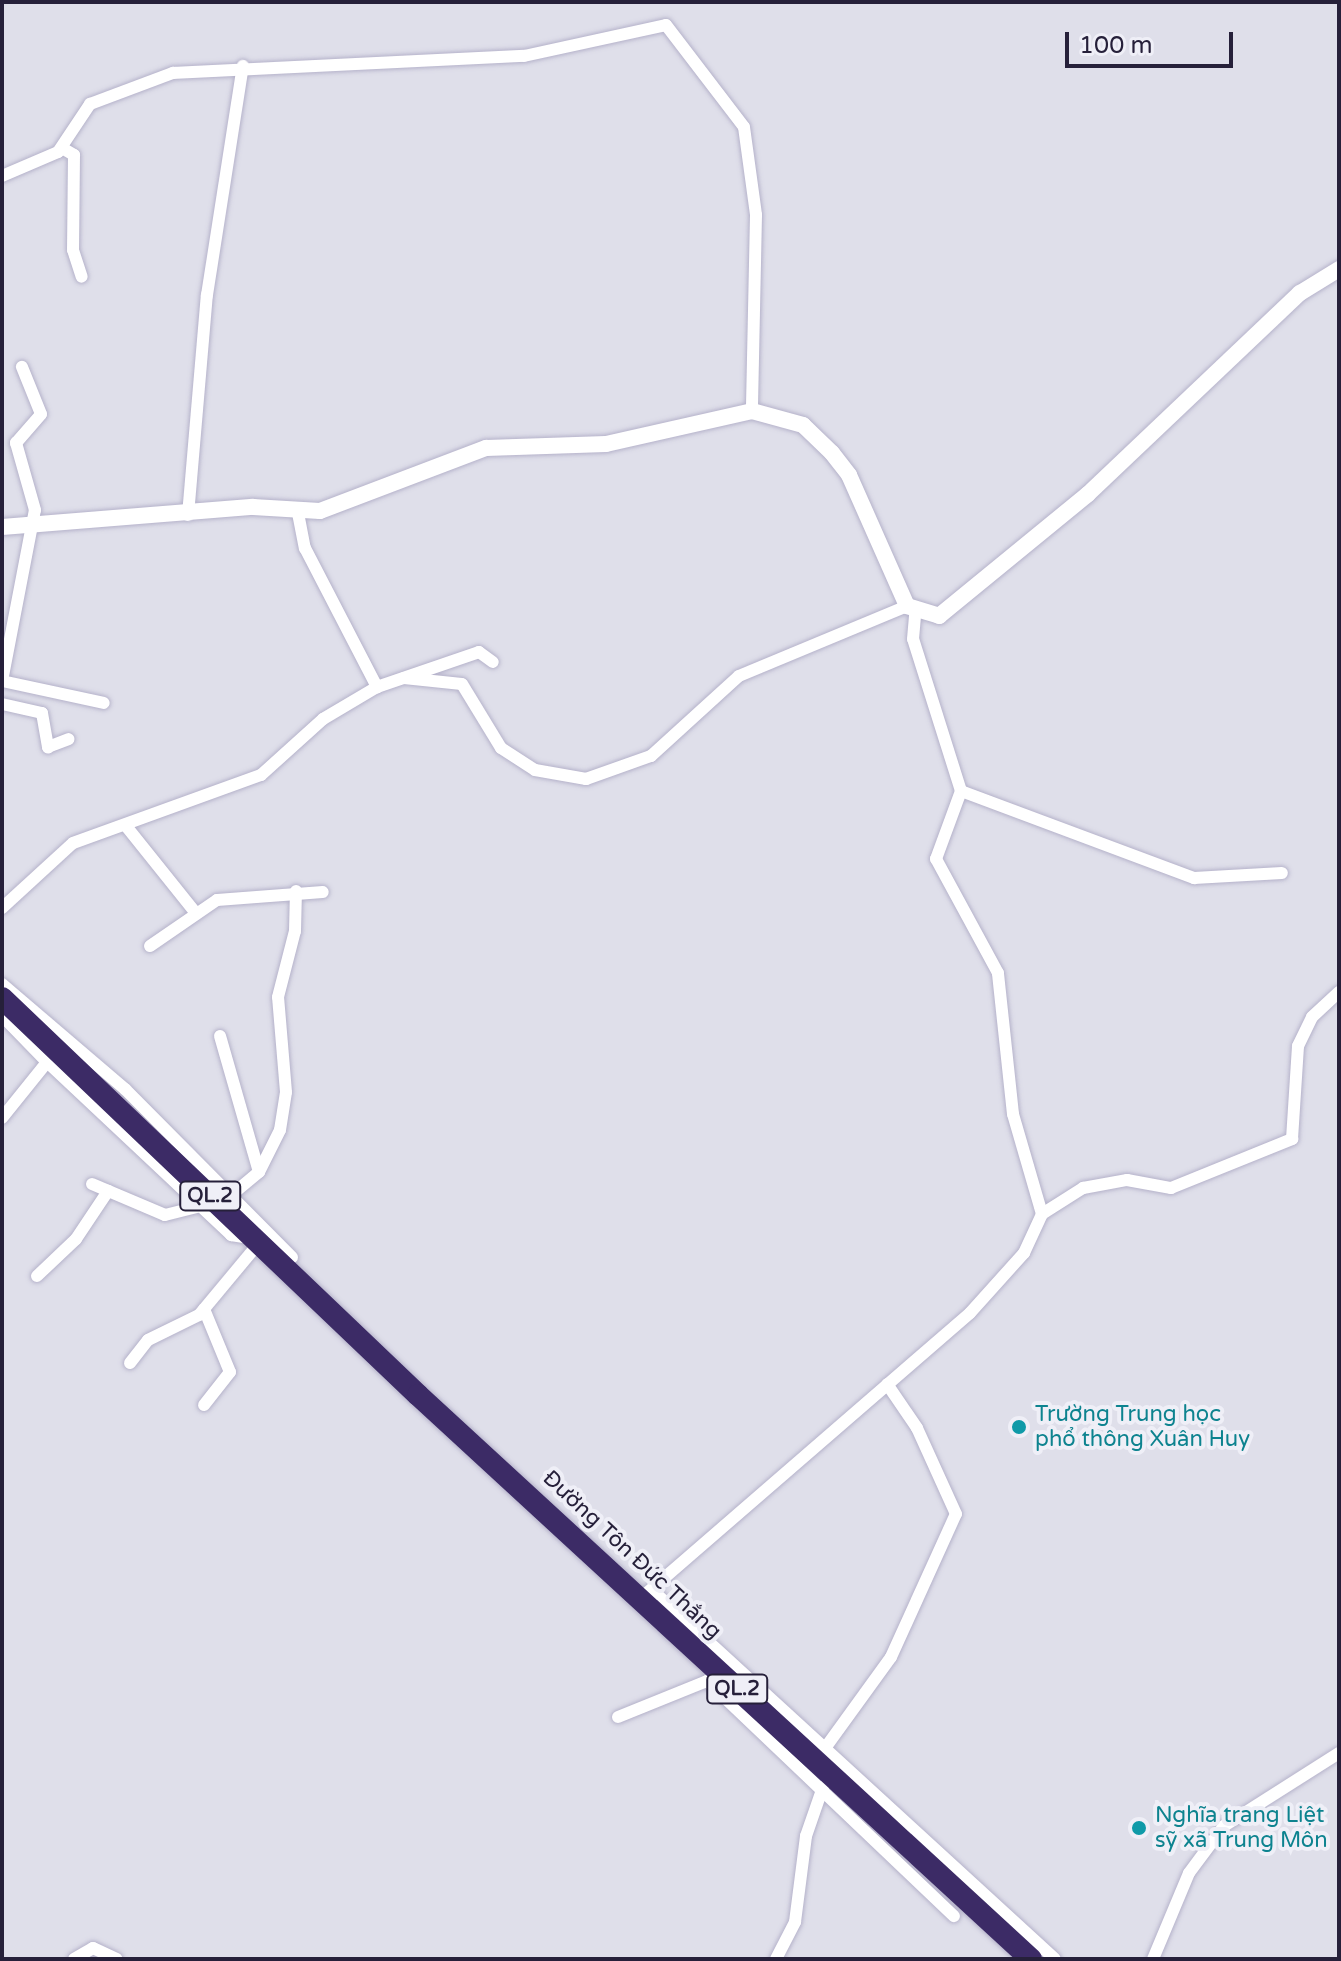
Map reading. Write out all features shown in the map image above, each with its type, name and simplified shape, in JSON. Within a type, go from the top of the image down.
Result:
[{"type":"highway","name":"QL.2","points":[[10,1001],[257,1241]]},
{"type":"highway","name":"Đường Tôn Đức Thắng","points":[[257,1241],[443,1418],[647,1594],[824,1771],[1031,1959]]},
{"type":"street","points":[[2,176],[62,148],[71,122],[106,96],[173,73],[243,66],[524,56],[666,25],[744,127],[756,215],[752,411]]},
{"type":"street","points":[[188,515],[207,295],[243,66]]},
{"type":"street","points":[[62,148],[74,155],[73,250],[82,277]]},
{"type":"street","points":[[404,678],[462,684],[510,755],[535,770],[586,779],[651,756],[739,676],[911,610],[946,612],[997,562],[1088,494],[1300,293],[1339,269]]},
{"type":"street","points":[[22,367],[41,414],[16,443],[34,491],[34,527],[2,681],[104,703]]},
{"type":"street","points":[[2,527],[188,515],[253,507],[298,513],[486,448],[606,444],[752,411],[803,425],[840,462],[911,610],[913,639],[961,791],[936,859],[998,973],[1013,1114],[1042,1214]]},
{"type":"street","points":[[298,513],[305,548],[377,687]]},
{"type":"street","points":[[2,908],[73,843],[261,775],[323,719],[377,687],[479,652],[493,662]]},
{"type":"street","points":[[2,704],[42,713],[48,747],[69,739]]},
{"type":"street","points":[[961,791],[1194,878],[1282,873]]},
{"type":"street","points":[[126,826],[194,911]]},
{"type":"street","points":[[92,1184],[165,1215],[216,1203],[259,1172],[285,1107],[278,997],[295,931],[296,891]]},
{"type":"street","points":[[150,946],[194,911],[230,896],[323,892]]},
{"type":"street","points":[[2,984],[10,1001],[141,1112],[216,1203]]},
{"type":"street","points":[[647,1594],[996,1286],[1029,1245],[1042,1214],[1083,1188],[1127,1180],[1171,1188],[1292,1139],[1298,1046],[1312,1017],[1339,992]]},
{"type":"street","points":[[10,1001],[4,1018],[47,1062],[123,1130],[216,1203],[292,1257]]},
{"type":"street","points":[[220,1036],[259,1172]]},
{"type":"street","points":[[2,1118],[47,1062]]},
{"type":"street","points":[[37,1276],[76,1239],[108,1191]]},
{"type":"street","points":[[130,1363],[148,1340],[204,1309],[257,1241]]},
{"type":"street","points":[[204,1309],[230,1372],[204,1405]]},
{"type":"street","points":[[776,1959],[795,1922],[806,1836],[824,1771],[891,1657],[956,1514],[917,1428],[887,1384]]},
{"type":"street","points":[[618,1717],[677,1698],[703,1679],[824,1771],[1055,1959]]},
{"type":"street","points":[[1153,1959],[1189,1873],[1224,1826],[1339,1753]]},
{"type":"street","points":[[824,1771],[954,1916]]},
{"type":"street","points":[[74,1959],[90,1948],[117,1959]]},
{"type":"place","name":"Trường Trung học phổ thông Xuân Huy","points":[[1019,1427]]},
{"type":"place","name":"Nghĩa trang Liệt sỹ xã Trung Môn","points":[[1139,1828]]}]
